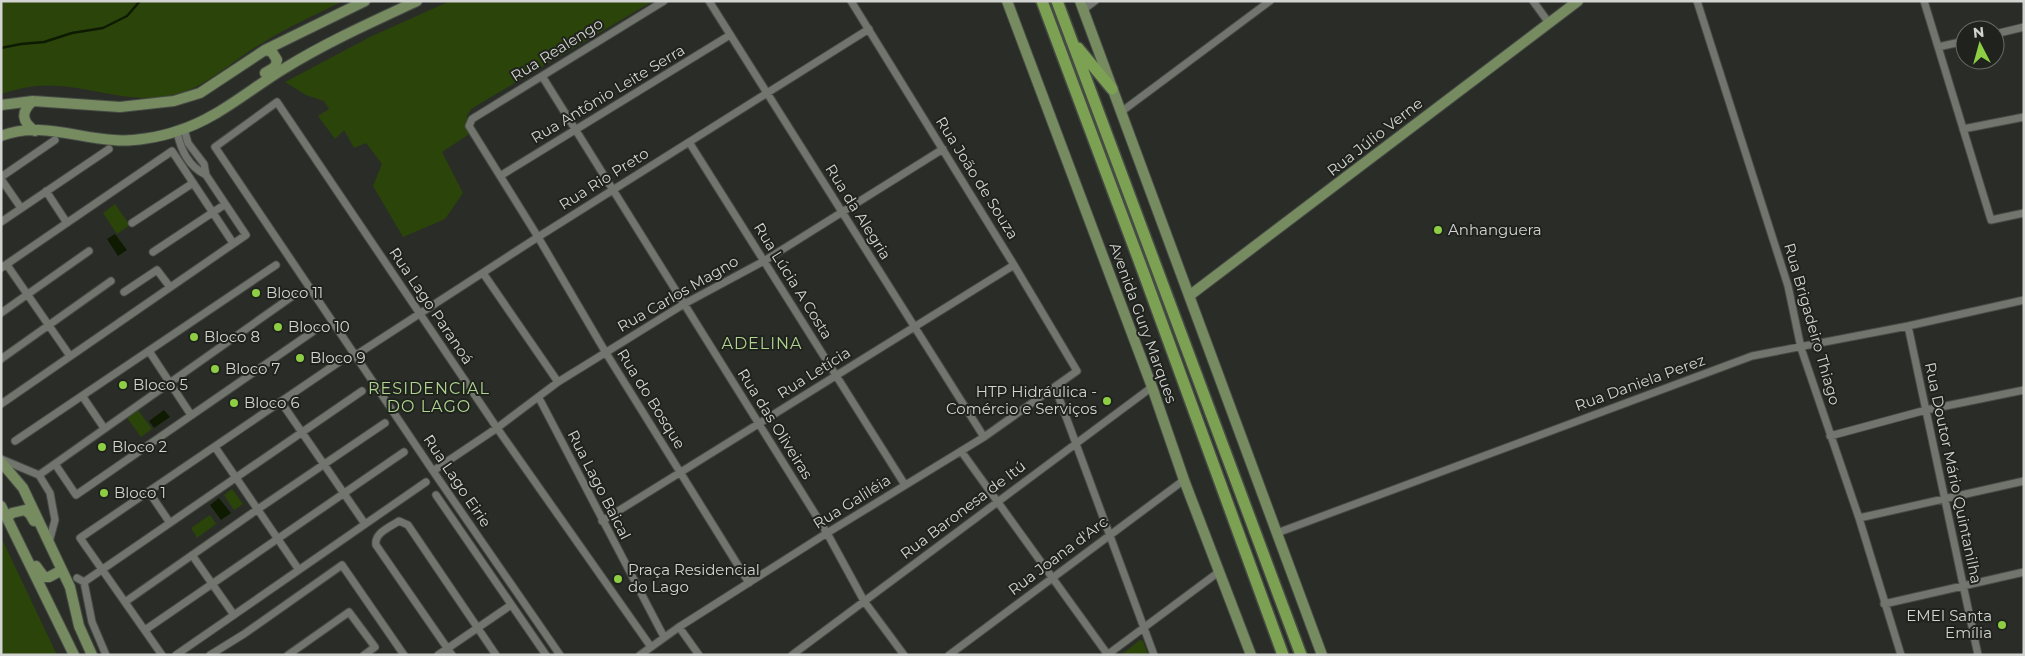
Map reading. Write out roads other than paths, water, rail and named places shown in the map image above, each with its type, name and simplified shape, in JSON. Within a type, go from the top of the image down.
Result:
[{"type":"main road","points":[[1,104],[33,102],[120,107],[174,101],[200,93],[265,50],[365,1]]},
{"type":"main road","points":[[1,136],[12,131],[35,131],[71,133],[115,140],[180,130],[217,113],[316,50],[417,1]]},
{"type":"main road","name":"Avenida Gury Marques","points":[[1007,1],[1152,387],[1184,480],[1251,655]]},
{"type":"main road","name":"Avenida Gury Marques","points":[[1042,1],[1151,292],[1283,655]]},
{"type":"main road","name":"Avenida Gury Marques","points":[[1057,1],[1301,655]]},
{"type":"main road","name":"Rua Júlio Verne","points":[[1189,296],[1578,1]]},
{"type":"main road","points":[[1081,6],[1322,655]]},
{"type":"main road","points":[[1072,42],[1112,89]]},
{"type":"main road","points":[[254,88],[261,76],[277,64],[274,55],[265,50]]},
{"type":"main road","points":[[33,102],[24,111],[23,116],[24,122],[35,131]]},
{"type":"main road","points":[[1,460],[23,488],[62,570],[76,580],[78,626],[92,655]]},
{"type":"main road","points":[[1,506],[74,655]]},
{"type":"main road","points":[[7,518],[12,513],[25,510],[30,514],[39,531],[49,542]]},
{"type":"main road","points":[[12,528],[22,536],[41,574],[49,577],[62,570]]},
{"type":"street","name":"Rua Realengo","points":[[469,126],[472,119],[664,1]]},
{"type":"street","name":"Rua da Alegria","points":[[709,1],[984,437]]},
{"type":"street","name":"Rua João de Souza","points":[[852,1],[1077,371]]},
{"type":"street","points":[[1081,6],[1095,1]]},
{"type":"street","points":[[1121,112],[1270,1]]},
{"type":"street","points":[[1533,1],[1549,23]]},
{"type":"street","name":"Rua Brigadeiro Thiago","points":[[1697,1],[1788,286],[1801,348],[1858,518],[1901,655]]},
{"type":"street","points":[[1924,1],[1991,220],[2024,213]]},
{"type":"street","points":[[2005,32],[2024,27]]},
{"type":"street","name":"Rua Rio Preto","points":[[356,356],[538,237],[869,29]]},
{"type":"street","name":"Rua Antônio Leite Serra","points":[[500,176],[730,35]]},
{"type":"street","points":[[1938,47],[1955,43]]},
{"type":"street","name":"Rua das Oliveiras","points":[[542,76],[827,532],[864,601],[904,655]]},
{"type":"street","name":"Rua Lago Eirie","points":[[277,102],[215,147],[433,471],[560,655]]},
{"type":"street","name":"Rua Lago Paranoá","points":[[277,102],[497,428],[651,647]]},
{"type":"street","points":[[1963,129],[2024,117]]},
{"type":"street","name":"Rua do Bosque","points":[[469,126],[606,352],[750,583]]},
{"type":"street","points":[[1,404],[246,234],[224,205],[206,175],[196,168],[186,156],[181,148],[180,130]]},
{"type":"street","points":[[21,208],[1,178],[55,140]]},
{"type":"street","name":"Rua Lúcia A Costa","points":[[689,142],[905,485]]},
{"type":"street","points":[[1,222],[109,149]]},
{"type":"street","name":"Rua Carlos Magno","points":[[433,471],[497,428],[558,382],[684,304],[764,261],[943,149]]},
{"type":"street","points":[[70,356],[28,294],[4,266],[172,151],[234,243]]},
{"type":"street","points":[[132,222],[193,183]]},
{"type":"street","points":[[46,191],[67,223]]},
{"type":"street","points":[[153,252],[224,205]]},
{"type":"street","points":[[1,313],[89,251]]},
{"type":"street","points":[[16,441],[276,265]]},
{"type":"street","name":"Rua Letícia","points":[[602,521],[1014,265]]},
{"type":"street","points":[[124,292],[157,270],[170,287]]},
{"type":"street","points":[[483,273],[558,382]]},
{"type":"street","points":[[1,359],[111,281]]},
{"type":"street","points":[[39,475],[297,293]]},
{"type":"street","name":"Rua Daniela Perez","points":[[1277,533],[1752,356],[1908,326],[2024,300]]},
{"type":"street","name":"Rua Doutor Mário Quintanilha","points":[[1908,326],[1978,655]]},
{"type":"street","points":[[55,464],[76,495],[318,328]]},
{"type":"street","points":[[149,351],[190,416]]},
{"type":"street","points":[[162,655],[80,538],[339,362]]},
{"type":"street","name":"Rua Galiléia","points":[[640,655],[679,627],[827,532],[984,437],[1077,371]]},
{"type":"street","points":[[1055,387],[1154,655]]},
{"type":"street","name":"Rua Baronesa de Itú","points":[[792,655],[1152,387]]},
{"type":"street","points":[[1830,436],[1926,410],[2024,390]]},
{"type":"street","points":[[106,655],[76,580],[101,568],[170,523],[362,391]]},
{"type":"street","points":[[82,397],[104,428]]},
{"type":"street","name":"Rua Lago Baical","points":[[539,398],[664,638]]},
{"type":"street","points":[[281,402],[365,524]]},
{"type":"street","points":[[125,602],[384,424]]},
{"type":"street","points":[[214,447],[299,570]]},
{"type":"street","points":[[961,451],[1108,654],[1220,571]]},
{"type":"street","points":[[145,630],[404,452]]},
{"type":"street","points":[[1,460],[39,475],[50,493],[55,520],[49,542]]},
{"type":"street","name":"Rua Joana d'Arc","points":[[949,655],[1184,480]]},
{"type":"street","points":[[1858,518],[2024,481]]},
{"type":"street","points":[[176,655],[426,482]]},
{"type":"street","points":[[149,492],[170,523]]},
{"type":"street","points":[[436,495],[546,655]]},
{"type":"street","points":[[452,655],[376,545],[375,541],[378,534],[399,521],[408,525],[496,655]]},
{"type":"street","points":[[192,555],[234,615]]},
{"type":"street","points":[[210,655],[244,634],[342,565],[404,655]]},
{"type":"street","points":[[1884,604],[2024,572]]},
{"type":"street","points":[[438,655],[511,605]]},
{"type":"street","points":[[288,655],[349,612],[374,647],[364,655]]},
{"type":"street","points":[[679,627],[699,655]]},
{"type":"waterway","points":[[1,48],[44,42],[72,33],[103,28],[127,16],[140,1]]},
{"type":"place","name":"Anhanguera","points":[[1438,230]]},
{"type":"place","name":"Bloco 11","points":[[256,293]]},
{"type":"place","name":"Bloco 10","points":[[278,327]]},
{"type":"place","name":"Bloco 8","points":[[194,337]]},
{"type":"place","name":"Bloco 9","points":[[300,358]]},
{"type":"place","name":"Bloco 7","points":[[215,369]]},
{"type":"place","name":"Bloco 5","points":[[123,385]]},
{"type":"place","name":"HTP Hidráulica - Comércio e Serviços","points":[[1107,401]]},
{"type":"place","name":"Bloco 6","points":[[234,403]]},
{"type":"place","name":"Bloco 2","points":[[102,447]]},
{"type":"place","name":"Bloco 1","points":[[104,493]]},
{"type":"place","name":"Praça Residencial do Lago","points":[[618,579]]},
{"type":"place","name":"EMEI Santa Emília","points":[[2002,625]]},
{"type":"district","name":"ADELINA","points":[[762,343]]},
{"type":"district","name":"RESIDENCIAL DO LAGO","points":[[429,397]]}]
